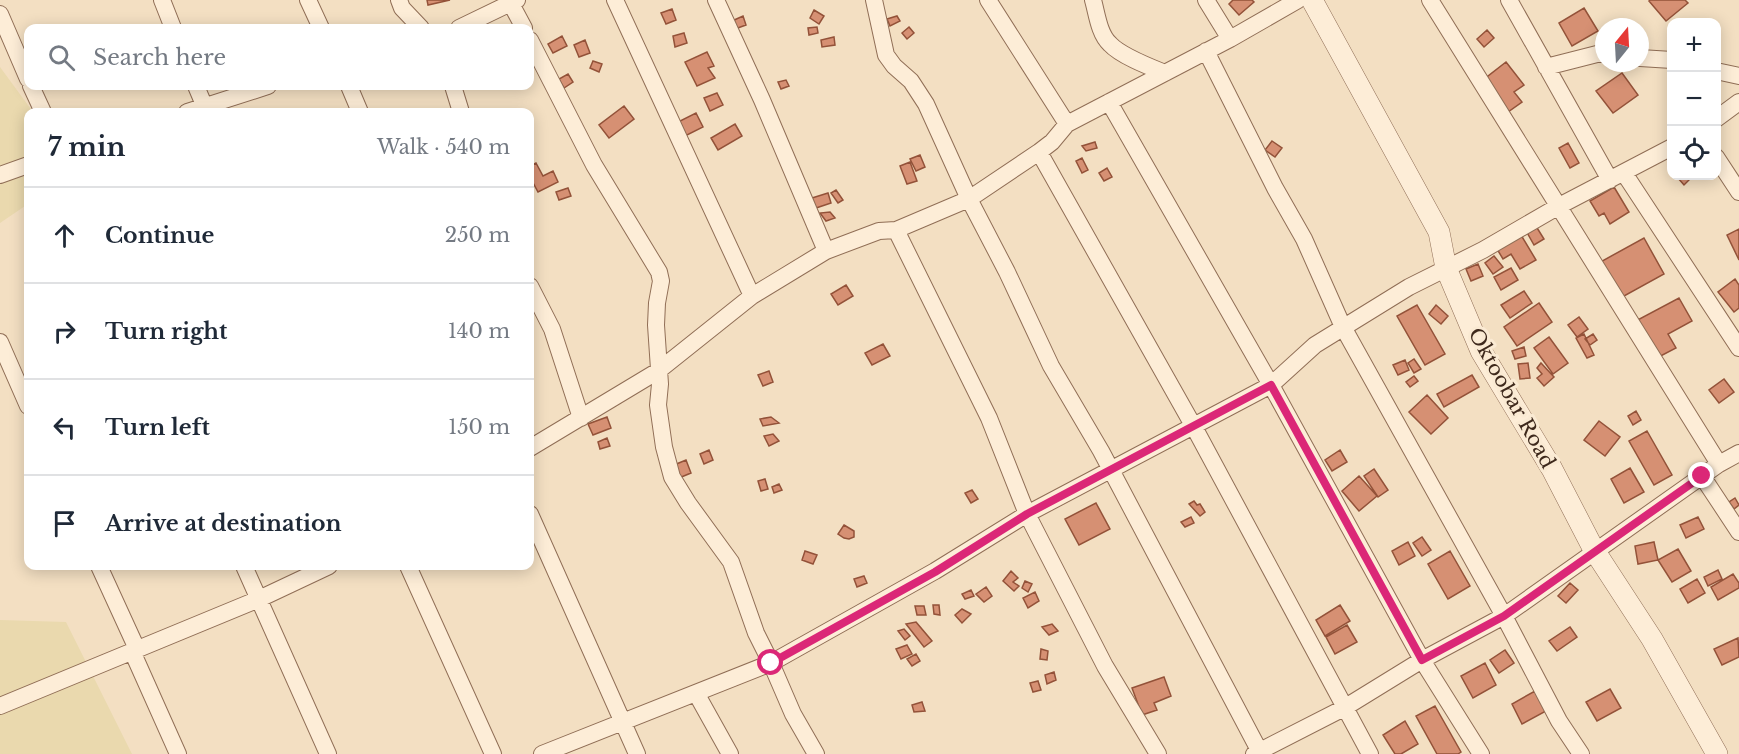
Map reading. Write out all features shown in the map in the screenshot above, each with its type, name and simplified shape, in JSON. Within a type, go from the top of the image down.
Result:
[{"type":"street","points":[[162,0],[172,24]]},
{"type":"street","points":[[308,0],[319,24]]},
{"type":"street","points":[[399,0],[402,8],[417,24]]},
{"type":"street","points":[[615,0],[752,296]]},
{"type":"street","points":[[716,0],[762,100],[826,251]]},
{"type":"street","points":[[874,0],[886,56],[911,81],[926,104],[969,199],[1007,272],[1051,366],[1101,451],[1258,753],[1344,708],[1422,660],[1504,616],[1594,550],[1719,464],[1739,453]]},
{"type":"street","points":[[988,0],[1067,124]]},
{"type":"street","points":[[1093,0],[1100,26],[1109,44],[1137,61],[1165,73]]},
{"type":"street","points":[[1206,0],[1230,39]]},
{"type":"street","points":[[534,446],[658,371],[752,296],[826,251],[879,231],[896,230],[969,199],[1053,142],[1067,124],[1230,39],[1298,0]]},
{"type":"street","name":"Oktoobar Road","points":[[1312,0],[1439,232],[1446,268],[1481,351],[1552,469],[1594,550],[1652,639],[1717,754]]},
{"type":"street","points":[[1430,0],[1719,464]]},
{"type":"street","points":[[1509,0],[1545,67],[1617,176],[1739,348]]},
{"type":"street","points":[[467,24],[512,1],[522,24]]},
{"type":"street","points":[[0,15],[24,70]]},
{"type":"street","points":[[534,48],[594,165],[659,272],[661,281],[656,325],[660,384],[658,405],[664,447],[672,477],[731,562],[756,633],[793,714],[816,754]]},
{"type":"street","points":[[1206,51],[1275,188],[1304,238],[1343,327],[1504,616],[1559,721],[1581,754]]},
{"type":"street","points":[[1545,67],[1595,54]]},
{"type":"street","points":[[1649,59],[1667,60]]},
{"type":"street","points":[[1721,72],[1739,76]]},
{"type":"street","points":[[33,90],[41,108]]},
{"type":"street","points":[[198,90],[205,108]]},
{"type":"street","points":[[211,108],[258,90]]},
{"type":"street","points":[[350,90],[358,108]]},
{"type":"street","points":[[454,90],[460,108]]},
{"type":"street","points":[[1109,102],[1271,385],[1422,660],[1480,754]]},
{"type":"street","points":[[1721,115],[1739,102]]},
{"type":"street","points":[[542,754],[771,663],[935,572],[1027,514],[1271,385],[1315,345],[1408,287],[1483,250],[1559,206],[1667,149]]},
{"type":"street","points":[[1039,152],[1194,427],[1370,754]]},
{"type":"street","points":[[1721,165],[1739,192]]},
{"type":"street","points":[[0,175],[24,166]]},
{"type":"street","points":[[896,230],[989,418],[1027,514],[1105,666],[1158,754]]},
{"type":"street","points":[[534,294],[552,329],[580,418]]},
{"type":"street","points":[[0,342],[24,397]]},
{"type":"street","points":[[1702,476],[1739,532]]},
{"type":"street","points":[[534,523],[637,754]]},
{"type":"street","points":[[101,570],[178,754]]},
{"type":"street","points":[[246,570],[328,754]]},
{"type":"street","points":[[0,706],[259,599],[321,570]]},
{"type":"street","points":[[410,570],[493,754]]},
{"type":"street","points":[[696,693],[730,754]]},
{"type":"shaded area","points":[[0,67],[30,108],[24,108],[24,207],[0,223]]},
{"type":"shaded area","points":[[0,620],[66,622],[132,754],[0,754]]},
{"type":"building","points":[[427,0],[450,0],[428,5]]},
{"type":"building","points":[[1233,0],[1252,0],[1254,2],[1239,15],[1229,4]]},
{"type":"building","points":[[1685,0],[1688,3],[1666,21],[1649,1]]},
{"type":"building","points":[[1584,8],[1595,26],[1595,33],[1572,46],[1559,23]]},
{"type":"building","points":[[672,9],[676,20],[666,24],[661,13]]},
{"type":"building","points":[[814,10],[824,16],[819,24],[810,18]]},
{"type":"building","points":[[743,16],[746,25],[735,29],[732,21]]},
{"type":"building","points":[[897,16],[900,21],[890,26],[887,19]]},
{"type":"building","points":[[817,27],[818,33],[809,35],[808,28]]},
{"type":"building","points":[[909,27],[914,33],[907,39],[902,33]]},
{"type":"building","points":[[1487,30],[1494,38],[1484,47],[1477,39]]},
{"type":"building","points":[[684,33],[687,43],[675,47],[673,36]]},
{"type":"building","points":[[562,36],[567,46],[553,53],[548,44]]},
{"type":"building","points":[[834,37],[835,45],[822,47],[821,40]]},
{"type":"building","points":[[585,40],[590,53],[579,57],[574,45]]},
{"type":"building","points":[[707,52],[714,66],[708,68],[715,78],[697,86],[685,62]]},
{"type":"building","points":[[593,61],[602,64],[599,72],[590,68]]},
{"type":"building","points":[[1506,62],[1524,85],[1514,92],[1522,102],[1508,112],[1483,80]]},
{"type":"building","points":[[1622,73],[1638,95],[1613,113],[1596,91]]},
{"type":"building","points":[[568,74],[573,82],[564,88],[559,79]]},
{"type":"building","points":[[786,80],[789,86],[781,89],[778,82]]},
{"type":"building","points":[[717,93],[723,105],[710,111],[704,98]]},
{"type":"building","points":[[624,106],[634,119],[609,138],[599,125]]},
{"type":"building","points":[[696,113],[703,127],[683,137],[676,123]]},
{"type":"building","points":[[735,124],[742,136],[718,150],[711,138]]},
{"type":"building","points":[[1272,141],[1282,148],[1275,157],[1265,150]]},
{"type":"building","points":[[1095,142],[1097,148],[1086,151],[1082,146]]},
{"type":"building","points":[[1568,143],[1579,163],[1570,168],[1559,148]]},
{"type":"building","points":[[920,155],[925,167],[916,171],[910,159]]},
{"type":"building","points":[[1082,158],[1088,170],[1082,173],[1076,161]]},
{"type":"building","points":[[910,162],[917,181],[907,184],[900,166]]},
{"type":"building","points":[[536,163],[543,176],[553,171],[558,182],[538,192],[534,184],[534,164]]},
{"type":"building","points":[[1107,168],[1112,177],[1104,181],[1099,173]]},
{"type":"building","points":[[1680,180],[1689,180],[1684,185]]},
{"type":"building","points":[[1614,187],[1629,212],[1610,224],[1604,213],[1599,216],[1590,201]]},
{"type":"building","points":[[568,188],[571,196],[559,200],[556,192]]},
{"type":"building","points":[[836,190],[843,200],[838,203],[831,193]]},
{"type":"building","points":[[828,193],[831,203],[816,208],[812,198]]},
{"type":"building","points":[[830,212],[835,218],[826,221],[820,213]]},
{"type":"building","points":[[1534,223],[1544,239],[1534,245],[1525,229]]},
{"type":"building","points":[[1739,229],[1739,260],[1727,235]]},
{"type":"building","points":[[1521,235],[1536,260],[1520,269],[1511,254],[1503,259],[1497,249]]},
{"type":"building","points":[[1644,238],[1664,274],[1615,301],[1595,265]]},
{"type":"building","points":[[1494,256],[1503,267],[1493,274],[1485,263]]},
{"type":"building","points":[[1478,264],[1483,276],[1471,281],[1466,269]]},
{"type":"building","points":[[1511,268],[1518,280],[1501,290],[1494,277]]},
{"type":"building","points":[[1735,279],[1739,285],[1739,308],[1734,312],[1718,292]]},
{"type":"building","points":[[846,285],[853,296],[838,305],[831,294]]},
{"type":"building","points":[[1524,291],[1532,303],[1510,318],[1501,305]]},
{"type":"building","points":[[1679,298],[1692,321],[1668,334],[1676,348],[1651,361],[1630,324]]},
{"type":"building","points":[[1539,303],[1552,322],[1517,346],[1504,327]]},
{"type":"building","points":[[1417,305],[1445,354],[1425,365],[1397,316]]},
{"type":"building","points":[[1436,305],[1448,316],[1441,324],[1429,314]]},
{"type":"building","points":[[1579,317],[1588,329],[1577,337],[1568,325]]},
{"type":"building","points":[[1584,334],[1594,355],[1587,358],[1576,338]]},
{"type":"building","points":[[1593,334],[1597,340],[1590,345],[1585,339]]},
{"type":"building","points":[[1549,337],[1568,363],[1553,374],[1534,348]]},
{"type":"building","points":[[883,344],[890,356],[872,365],[865,353]]},
{"type":"building","points":[[1524,347],[1526,356],[1515,359],[1512,351]]},
{"type":"building","points":[[1414,359],[1421,369],[1414,373],[1408,363]]},
{"type":"building","points":[[1405,360],[1409,370],[1398,375],[1393,365]]},
{"type":"building","points":[[1528,363],[1530,378],[1520,379],[1518,364]]},
{"type":"building","points":[[1541,363],[1554,377],[1544,386],[1537,378],[1542,374],[1537,368]]},
{"type":"building","points":[[769,371],[773,382],[763,386],[758,375]]},
{"type":"building","points":[[1472,375],[1479,387],[1444,407],[1437,394]]},
{"type":"building","points":[[1414,376],[1418,381],[1410,387],[1406,382]]},
{"type":"building","points":[[1724,379],[1734,392],[1719,403],[1709,390]]},
{"type":"building","points":[[1427,395],[1448,418],[1431,434],[1409,412]]},
{"type":"building","points":[[1636,411],[1641,420],[1633,425],[1628,416]]},
{"type":"building","points":[[607,417],[611,428],[593,435],[588,424]]},
{"type":"building","points":[[771,417],[779,423],[763,426],[760,419]]},
{"type":"building","points":[[1599,421],[1620,437],[1605,456],[1584,440]]},
{"type":"building","points":[[1647,431],[1672,475],[1654,485],[1629,441]]},
{"type":"building","points":[[773,434],[779,441],[769,446],[764,436]]},
{"type":"building","points":[[607,438],[610,446],[600,449],[598,442]]},
{"type":"building","points":[[709,450],[713,460],[704,464],[700,454]]},
{"type":"building","points":[[1340,450],[1347,462],[1332,471],[1325,460]]},
{"type":"building","points":[[686,460],[691,473],[679,478],[674,465]]},
{"type":"building","points":[[1630,468],[1644,492],[1624,503],[1611,479]]},
{"type":"building","points":[[1374,469],[1388,490],[1378,497],[1364,476]]},
{"type":"building","points":[[1359,476],[1377,496],[1359,511],[1342,491]]},
{"type":"building","points":[[765,479],[768,489],[761,491],[758,481]]},
{"type":"building","points":[[779,484],[782,490],[774,493],[772,487]]},
{"type":"building","points":[[972,490],[978,499],[971,503],[965,493]]},
{"type":"building","points":[[1735,498],[1739,505],[1734,509],[1729,502]]},
{"type":"building","points":[[1194,501],[1197,505],[1200,504],[1205,512],[1200,516],[1189,504]]},
{"type":"building","points":[[1096,503],[1110,529],[1079,545],[1065,519]]},
{"type":"building","points":[[1191,517],[1194,523],[1185,527],[1181,522]]},
{"type":"building","points":[[1698,517],[1704,529],[1686,538],[1680,525]]},
{"type":"building","points":[[844,525],[854,531],[854,537],[849,539],[838,534]]},
{"type":"building","points":[[1422,537],[1431,550],[1422,556],[1413,543]]},
{"type":"building","points":[[1408,542],[1415,556],[1399,565],[1392,551]]},
{"type":"building","points":[[1654,542],[1658,560],[1638,564],[1635,546]]},
{"type":"building","points":[[1678,549],[1691,571],[1672,582],[1658,560]]},
{"type":"building","points":[[805,551],[817,555],[813,564],[802,560]]},
{"type":"building","points":[[1450,551],[1470,586],[1448,599],[1428,564]]},
{"type":"building","points":[[1718,570],[1722,579],[1708,586],[1704,577]]},
{"type":"building","points":[[1011,571],[1018,578],[1013,582],[1019,586],[1014,591],[1003,581]]},
{"type":"building","points":[[1733,574],[1739,583],[1739,588],[1718,600],[1711,587]]},
{"type":"building","points":[[864,576],[867,583],[857,587],[854,579]]},
{"type":"building","points":[[1697,579],[1705,593],[1688,603],[1680,589]]},
{"type":"building","points":[[1025,581],[1032,584],[1028,592],[1022,588]]},
{"type":"building","points":[[1570,583],[1578,590],[1566,603],[1558,596]]},
{"type":"building","points":[[986,587],[992,596],[984,602],[976,594]]},
{"type":"building","points":[[971,590],[974,596],[965,599],[962,594]]},
{"type":"building","points":[[1035,592],[1039,601],[1028,608],[1023,598]]},
{"type":"building","points":[[933,605],[939,605],[940,615],[934,614]]},
{"type":"building","points":[[1340,605],[1350,621],[1325,636],[1316,620]]},
{"type":"building","points":[[915,606],[924,606],[926,615],[917,615]]},
{"type":"building","points":[[962,609],[971,614],[962,623],[955,615]]},
{"type":"building","points":[[916,622],[932,641],[924,647],[906,624]]},
{"type":"building","points":[[1052,624],[1058,631],[1049,635],[1042,627]]},
{"type":"building","points":[[1347,625],[1357,642],[1335,654],[1326,637]]},
{"type":"building","points":[[1570,627],[1577,637],[1557,651],[1549,641]]},
{"type":"building","points":[[904,629],[910,636],[905,640],[898,631]]},
{"type":"building","points":[[1738,638],[1739,657],[1722,665],[1714,649]]},
{"type":"building","points":[[907,645],[912,654],[901,659],[896,649]]},
{"type":"building","points":[[1041,649],[1048,651],[1047,660],[1040,659]]},
{"type":"building","points":[[1505,650],[1514,663],[1499,673],[1490,660]]},
{"type":"building","points":[[916,654],[920,661],[912,666],[907,659]]},
{"type":"building","points":[[1485,663],[1496,685],[1473,698],[1461,676]]},
{"type":"building","points":[[1054,672],[1056,680],[1047,684],[1045,675]]},
{"type":"building","points":[[1164,677],[1171,696],[1154,703],[1157,710],[1142,715],[1132,688]]},
{"type":"building","points":[[1038,681],[1041,690],[1033,692],[1030,683]]},
{"type":"building","points":[[1610,689],[1621,708],[1597,721],[1586,702]]},
{"type":"building","points":[[1535,691],[1546,711],[1522,724],[1512,704]]},
{"type":"building","points":[[922,702],[925,711],[914,712],[912,705]]},
{"type":"building","points":[[1435,706],[1461,752],[1458,754],[1437,754],[1416,716]]},
{"type":"building","points":[[1405,721],[1418,744],[1401,754],[1395,754],[1383,735]]},
{"type":"route","points":[[771,663],[935,572],[1027,514],[1271,385],[1422,660],[1504,616],[1594,550],[1702,476]]}]
